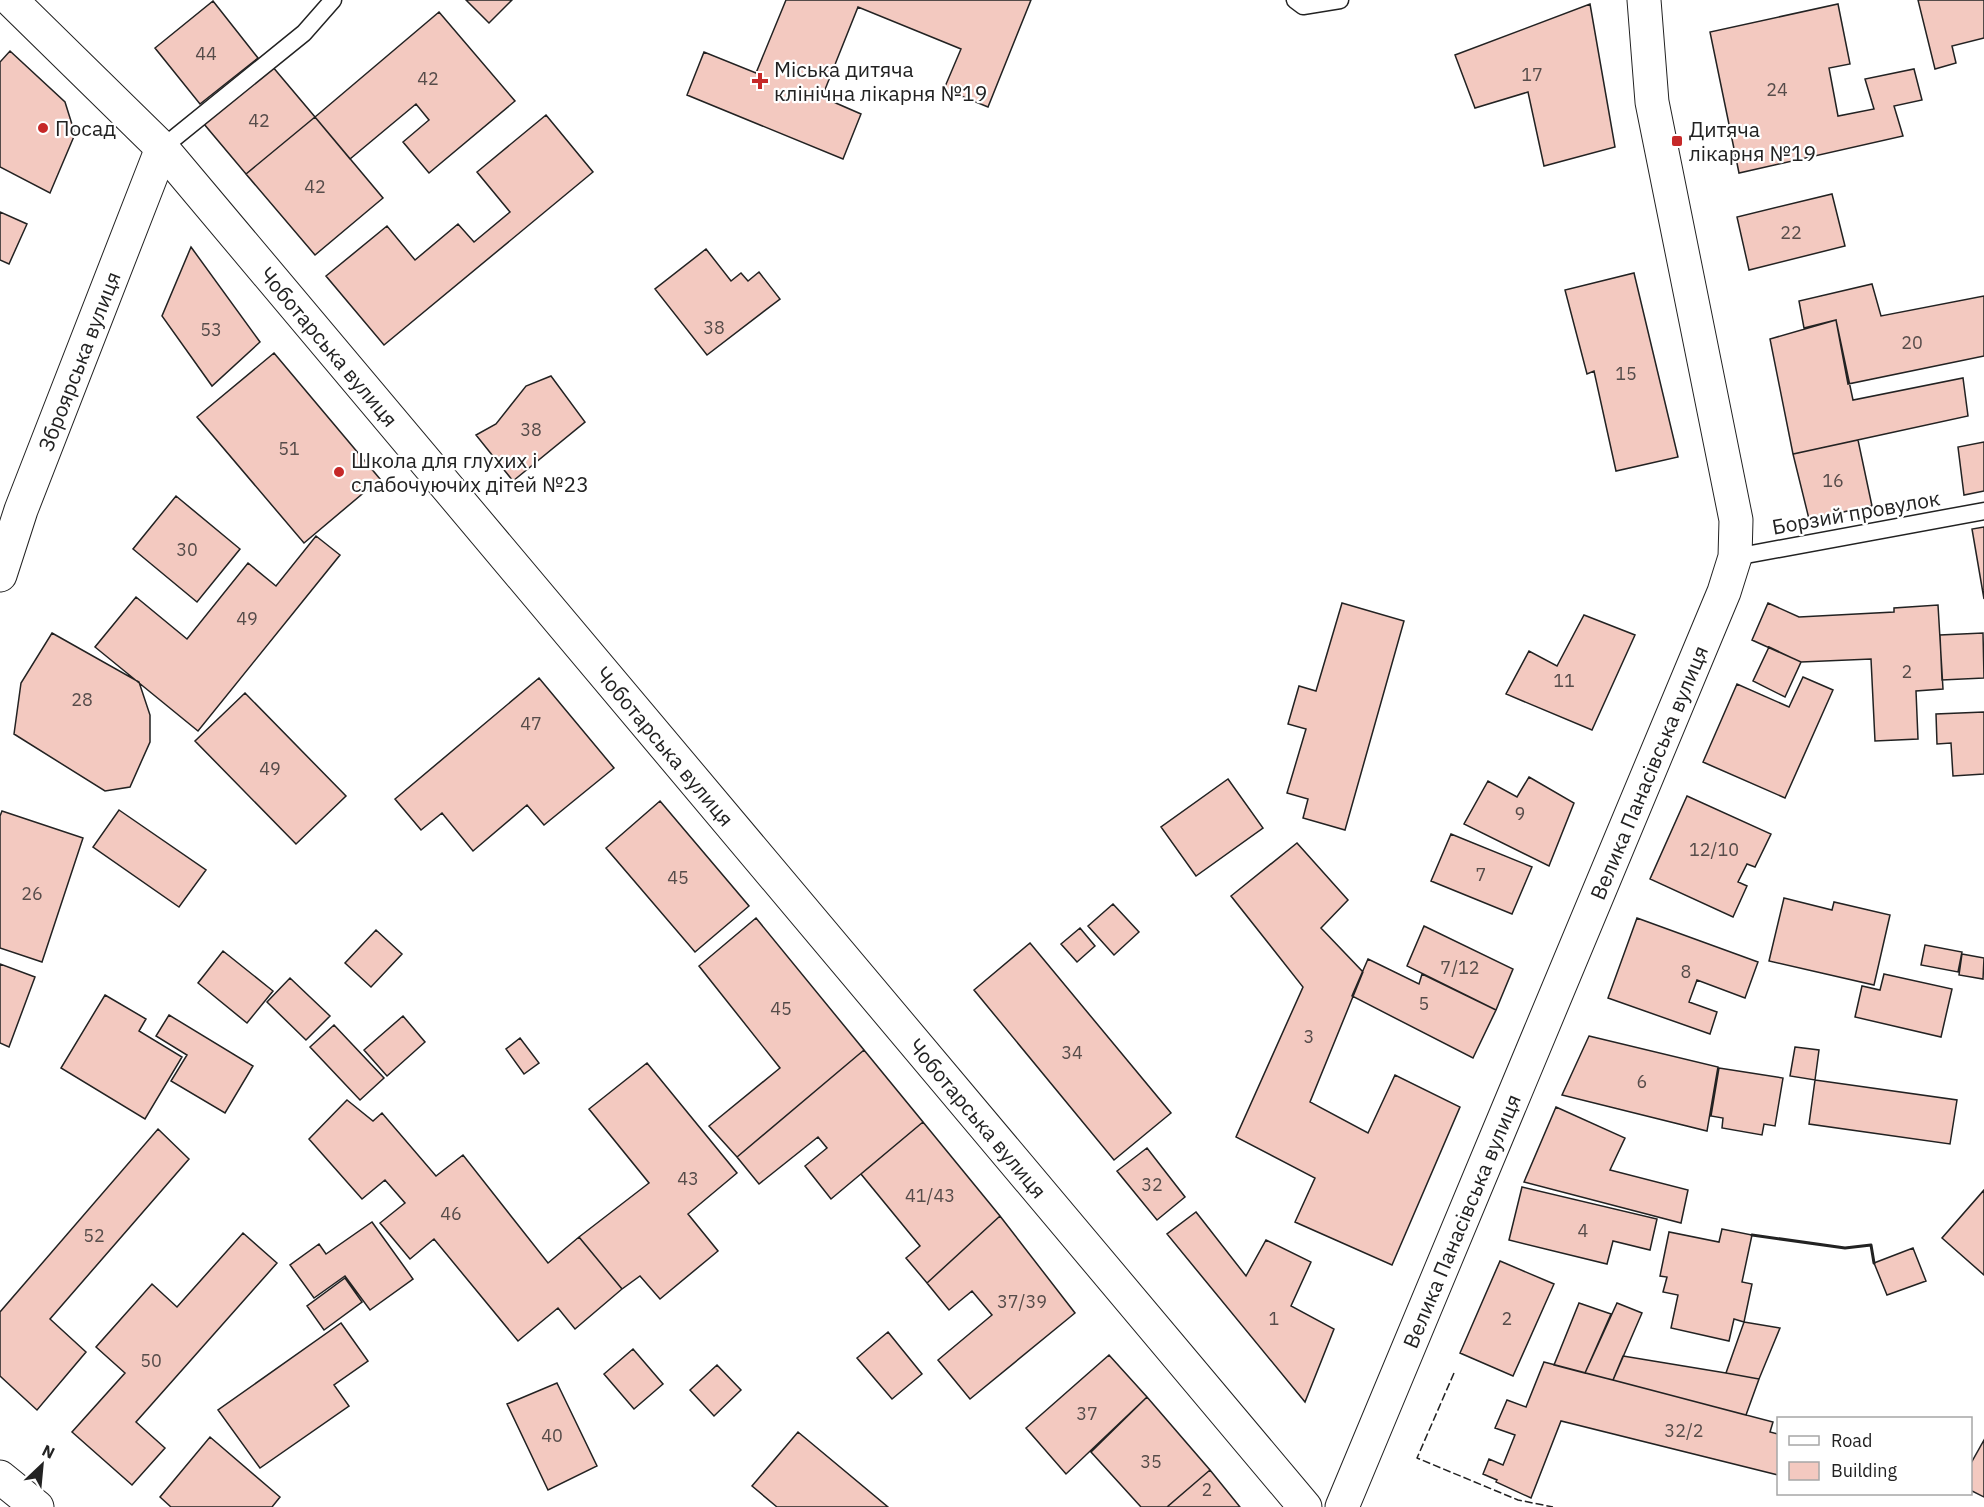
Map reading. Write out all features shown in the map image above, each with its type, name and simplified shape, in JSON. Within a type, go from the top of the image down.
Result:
[{"type":"street","name":"Чоботарська вулиця","points":[[11,0],[162,148],[1305,1507]]},
{"type":"street","name":"Велика Панасівська вулиця","points":[[1342,1507],[1724,592],[1735,557],[1736,520],[1652,102],[1644,0]]},
{"type":"street","name":"Зброярська вулиця","points":[[0,575],[10,504],[162,148]]},
{"type":"street","points":[[0,1477],[38,1507]]},
{"type":"lane","points":[[162,148],[304,33],[333,0]]},
{"type":"lane","points":[[1295,0],[1303,6],[1340,0]]},
{"type":"lane","name":"Борзий провулок","points":[[1735,557],[1984,511]]},
{"type":"building","points":[[466,0],[512,0],[489,23]]},
{"type":"building","name":"Міська дитяча клінічна лікарня №19","points":[[786,0],[1031,0],[988,107],[944,89],[961,49],[858,7],[822,97],[861,114],[843,159],[687,95],[704,52],[756,73]]},
{"type":"building","points":[[1918,0],[1984,0],[1984,38],[1952,46],[1956,63],[1935,69]]},
{"type":"building","points":[[213,1],[258,58],[200,104],[155,48]]},
{"type":"building","points":[[1590,4],[1615,147],[1544,166],[1528,92],[1475,108],[1455,55]]},
{"type":"building","points":[[1838,4],[1850,64],[1829,68],[1838,116],[1874,109],[1865,79],[1914,69],[1922,100],[1894,106],[1903,136],[1739,173],[1710,32]]},
{"type":"building","points":[[439,12],[515,101],[429,173],[403,142],[429,120],[416,104],[350,159],[315,117]]},
{"type":"building","points":[[10,51],[65,102],[75,134],[50,193],[0,167],[0,62]]},
{"type":"building","points":[[272,66],[315,117],[246,174],[204,124]]},
{"type":"building","points":[[546,115],[593,172],[384,345],[326,276],[387,226],[415,260],[458,224],[474,242],[510,212],[477,172]]},
{"type":"building","points":[[315,117],[383,198],[315,255],[246,174]]},
{"type":"building","points":[[1832,194],[1845,246],[1749,270],[1737,217]]},
{"type":"building","points":[[0,212],[27,224],[9,264],[0,260]]},
{"type":"building","points":[[191,247],[260,342],[212,386],[162,316]]},
{"type":"building","points":[[706,249],[731,281],[741,273],[748,281],[759,272],[780,299],[707,355],[655,289]]},
{"type":"building","points":[[1634,273],[1678,457],[1616,471],[1594,371],[1587,374],[1565,290]]},
{"type":"building","points":[[1872,284],[1881,316],[1984,296],[1984,356],[1848,384],[1836,320],[1804,328],[1799,301]]},
{"type":"building","points":[[1836,320],[1853,400],[1963,378],[1968,416],[1793,454],[1770,339]]},
{"type":"building","points":[[274,353],[380,479],[304,543],[197,417]]},
{"type":"building","points":[[551,376],[585,422],[513,481],[476,435],[496,424],[526,386]]},
{"type":"building","points":[[1858,440],[1872,506],[1809,519],[1793,454]]},
{"type":"building","points":[[1984,442],[1984,491],[1964,495],[1958,447]]},
{"type":"building","points":[[176,496],[240,549],[197,602],[133,549]]},
{"type":"building","points":[[1984,527],[1984,599],[1972,529]]},
{"type":"building","points":[[316,536],[340,555],[198,731],[95,647],[136,597],[187,639],[248,563],[276,586]]},
{"type":"building","points":[[1342,603],[1404,621],[1345,830],[1303,818],[1308,799],[1287,793],[1306,729],[1288,724],[1299,686],[1316,691]]},
{"type":"building","points":[[1768,603],[1799,617],[1894,612],[1894,608],[1938,605],[1943,689],[1916,691],[1918,739],[1875,741],[1871,659],[1801,662],[1752,640]]},
{"type":"building","points":[[1584,615],[1635,635],[1592,730],[1506,694],[1529,651],[1557,666]]},
{"type":"building","points":[[52,633],[139,682],[150,715],[150,742],[130,787],[105,791],[14,734],[21,683]]},
{"type":"building","points":[[1983,633],[1984,678],[1942,680],[1940,635]]},
{"type":"building","points":[[1769,647],[1801,662],[1785,697],[1753,681]]},
{"type":"building","points":[[1803,677],[1833,690],[1785,798],[1703,762],[1737,684],[1789,707]]},
{"type":"building","points":[[539,678],[614,768],[544,825],[527,805],[473,851],[442,813],[421,830],[395,799]]},
{"type":"building","points":[[245,693],[346,796],[296,844],[195,741]]},
{"type":"building","points":[[1984,712],[1984,774],[1953,776],[1951,743],[1937,744],[1936,714]]},
{"type":"building","points":[[1529,777],[1574,803],[1549,866],[1464,824],[1488,781],[1517,797]]},
{"type":"building","points":[[1228,779],[1263,828],[1196,876],[1161,827]]},
{"type":"building","points":[[1687,796],[1771,834],[1755,867],[1747,864],[1738,882],[1747,886],[1733,917],[1650,879]]},
{"type":"building","points":[[660,801],[749,906],[695,952],[606,848]]},
{"type":"building","points":[[119,810],[206,870],[179,907],[93,847]]},
{"type":"building","points":[[2,811],[83,838],[42,962],[0,948],[0,816]]},
{"type":"building","points":[[1451,834],[1532,867],[1512,914],[1431,881]]},
{"type":"building","points":[[1297,843],[1348,900],[1321,928],[1363,972],[1310,1102],[1368,1133],[1395,1075],[1460,1107],[1392,1265],[1295,1222],[1315,1178],[1236,1137],[1303,987],[1231,896]]},
{"type":"building","points":[[1784,898],[1832,910],[1834,902],[1890,915],[1874,985],[1769,961]]},
{"type":"building","points":[[1113,904],[1139,932],[1114,955],[1088,926]]},
{"type":"building","points":[[756,918],[864,1050],[737,1157],[709,1126],[780,1068],[699,966]]},
{"type":"building","points":[[1637,918],[1758,962],[1745,998],[1697,980],[1689,1002],[1717,1012],[1710,1034],[1608,998]]},
{"type":"building","points":[[1424,926],[1513,969],[1496,1010],[1407,966]]},
{"type":"building","points":[[1080,928],[1095,946],[1077,962],[1061,944]]},
{"type":"building","points":[[376,930],[402,954],[371,987],[345,963]]},
{"type":"building","points":[[1030,943],[1171,1113],[1114,1160],[974,990]]},
{"type":"building","points":[[1925,945],[1962,952],[1958,972],[1921,965]]},
{"type":"building","points":[[223,951],[273,991],[247,1023],[198,983]]},
{"type":"building","points":[[1962,954],[1984,958],[1983,979],[1959,975]]},
{"type":"building","points":[[1368,959],[1419,984],[1422,974],[1496,1010],[1473,1058],[1352,996]]},
{"type":"building","points":[[0,964],[35,977],[9,1047],[0,1043]]},
{"type":"building","points":[[1884,974],[1952,989],[1941,1037],[1855,1017],[1862,986],[1880,990]]},
{"type":"building","points":[[290,978],[330,1016],[306,1040],[267,1002]]},
{"type":"building","points":[[105,995],[146,1019],[139,1031],[182,1057],[145,1119],[61,1068]]},
{"type":"building","points":[[169,1015],[253,1066],[225,1113],[171,1081],[187,1055],[156,1036]]},
{"type":"building","points":[[403,1016],[425,1042],[387,1076],[364,1050]]},
{"type":"building","points":[[334,1025],[384,1078],[360,1100],[310,1047]]},
{"type":"building","points":[[1589,1036],[1718,1067],[1707,1131],[1562,1095]]},
{"type":"building","points":[[520,1038],[539,1063],[524,1074],[506,1049]]},
{"type":"building","points":[[1795,1047],[1819,1050],[1815,1080],[1790,1076]]},
{"type":"building","points":[[864,1050],[923,1122],[831,1199],[805,1166],[827,1148],[818,1137],[759,1184],[737,1157]]},
{"type":"building","points":[[647,1063],[737,1173],[688,1214],[718,1251],[660,1299],[640,1276],[622,1289],[579,1237],[649,1183],[589,1109]]},
{"type":"building","points":[[1719,1068],[1783,1078],[1775,1126],[1764,1124],[1762,1135],[1722,1128],[1723,1118],[1711,1116]]},
{"type":"building","points":[[1815,1080],[1957,1100],[1950,1144],[1809,1124]]},
{"type":"building","points":[[347,1100],[373,1121],[382,1113],[436,1176],[463,1155],[548,1263],[579,1237],[622,1289],[575,1329],[558,1308],[518,1341],[434,1239],[410,1259],[380,1223],[405,1203],[385,1180],[362,1199],[309,1139]]},
{"type":"building","points":[[1556,1107],[1625,1138],[1610,1170],[1688,1190],[1681,1223],[1524,1182]]},
{"type":"building","points":[[923,1122],[1000,1216],[927,1283],[906,1258],[920,1246],[861,1174]]},
{"type":"building","points":[[158,1129],[189,1159],[50,1319],[86,1352],[37,1410],[0,1376],[0,1312]]},
{"type":"building","points":[[1147,1148],[1185,1197],[1157,1220],[1117,1171]]},
{"type":"building","points":[[1522,1187],[1657,1219],[1650,1250],[1613,1241],[1607,1264],[1509,1240]]},
{"type":"building","points":[[1984,1190],[1984,1275],[1942,1238]]},
{"type":"building","points":[[1196,1212],[1246,1276],[1266,1240],[1311,1262],[1291,1306],[1334,1329],[1305,1402],[1167,1234]]},
{"type":"building","points":[[1000,1216],[1075,1313],[970,1399],[938,1360],[992,1315],[972,1291],[949,1310],[927,1283]]},
{"type":"building","points":[[372,1222],[413,1279],[370,1310],[345,1276],[314,1298],[290,1265],[319,1244],[326,1254]]},
{"type":"building","points":[[1722,1229],[1752,1235],[1742,1282],[1752,1284],[1744,1322],[1734,1319],[1729,1341],[1671,1328],[1678,1295],[1663,1292],[1667,1277],[1660,1276],[1669,1232],[1719,1242]]},
{"type":"building","points":[[243,1233],[277,1263],[136,1422],[165,1448],[132,1485],[72,1432],[125,1373],[96,1347],[152,1284],[177,1307]]},
{"type":"building","points":[[1913,1248],[1926,1281],[1887,1295],[1874,1263]]},
{"type":"building","points":[[1500,1261],[1554,1284],[1513,1376],[1460,1353]]},
{"type":"building","points":[[345,1278],[362,1302],[324,1330],[307,1306]]},
{"type":"building","points":[[1579,1303],[1611,1314],[1585,1373],[1554,1365]]},
{"type":"building","points":[[1617,1303],[1642,1313],[1613,1380],[1585,1373]]},
{"type":"building","points":[[1744,1322],[1780,1328],[1759,1379],[1726,1373]]},
{"type":"building","points":[[341,1323],[368,1361],[334,1385],[349,1406],[260,1468],[218,1410]]},
{"type":"building","points":[[888,1332],[922,1374],[892,1399],[857,1358]]},
{"type":"building","points":[[633,1349],[663,1384],[634,1409],[604,1374]]},
{"type":"building","points":[[1109,1355],[1147,1397],[1066,1474],[1026,1428]]},
{"type":"building","points":[[1623,1356],[1759,1379],[1746,1415],[1613,1380]]},
{"type":"building","points":[[1544,1362],[1773,1422],[1770,1432],[1777,1434],[1777,1475],[1561,1421],[1531,1498],[1483,1474],[1489,1459],[1503,1465],[1515,1435],[1495,1428],[1507,1400],[1526,1407]]},
{"type":"building","points":[[717,1365],[741,1390],[714,1416],[690,1390]]},
{"type":"building","points":[[557,1383],[597,1466],[548,1490],[507,1404]]},
{"type":"building","points":[[1147,1397],[1210,1470],[1167,1507],[1141,1507],[1091,1452]]},
{"type":"building","points":[[798,1432],[888,1507],[777,1507],[752,1486]]},
{"type":"building","points":[[210,1437],[280,1497],[272,1507],[171,1507],[160,1497]]},
{"type":"building","points":[[1984,1440],[1984,1497],[1972,1491],[1972,1461]]},
{"type":"building","points":[[1210,1470],[1240,1507],[1167,1507]]},
{"type":"fence","points":[[1454,1373],[1417,1458],[1518,1500],[1553,1507]]},
{"type":"wall","points":[[1752,1235],[1845,1248],[1871,1245],[1874,1263]]},
{"type":"place","name":"Міська дитяча клінічна лікарня №19","points":[[760,81]]},
{"type":"place","name":"Посад","points":[[43,128]]},
{"type":"place","name":"Дитяча лікарня №19","points":[[1677,141]]},
{"type":"place","name":"Школа для глухих і слабочуючих дітей №23","points":[[339,472]]}]
